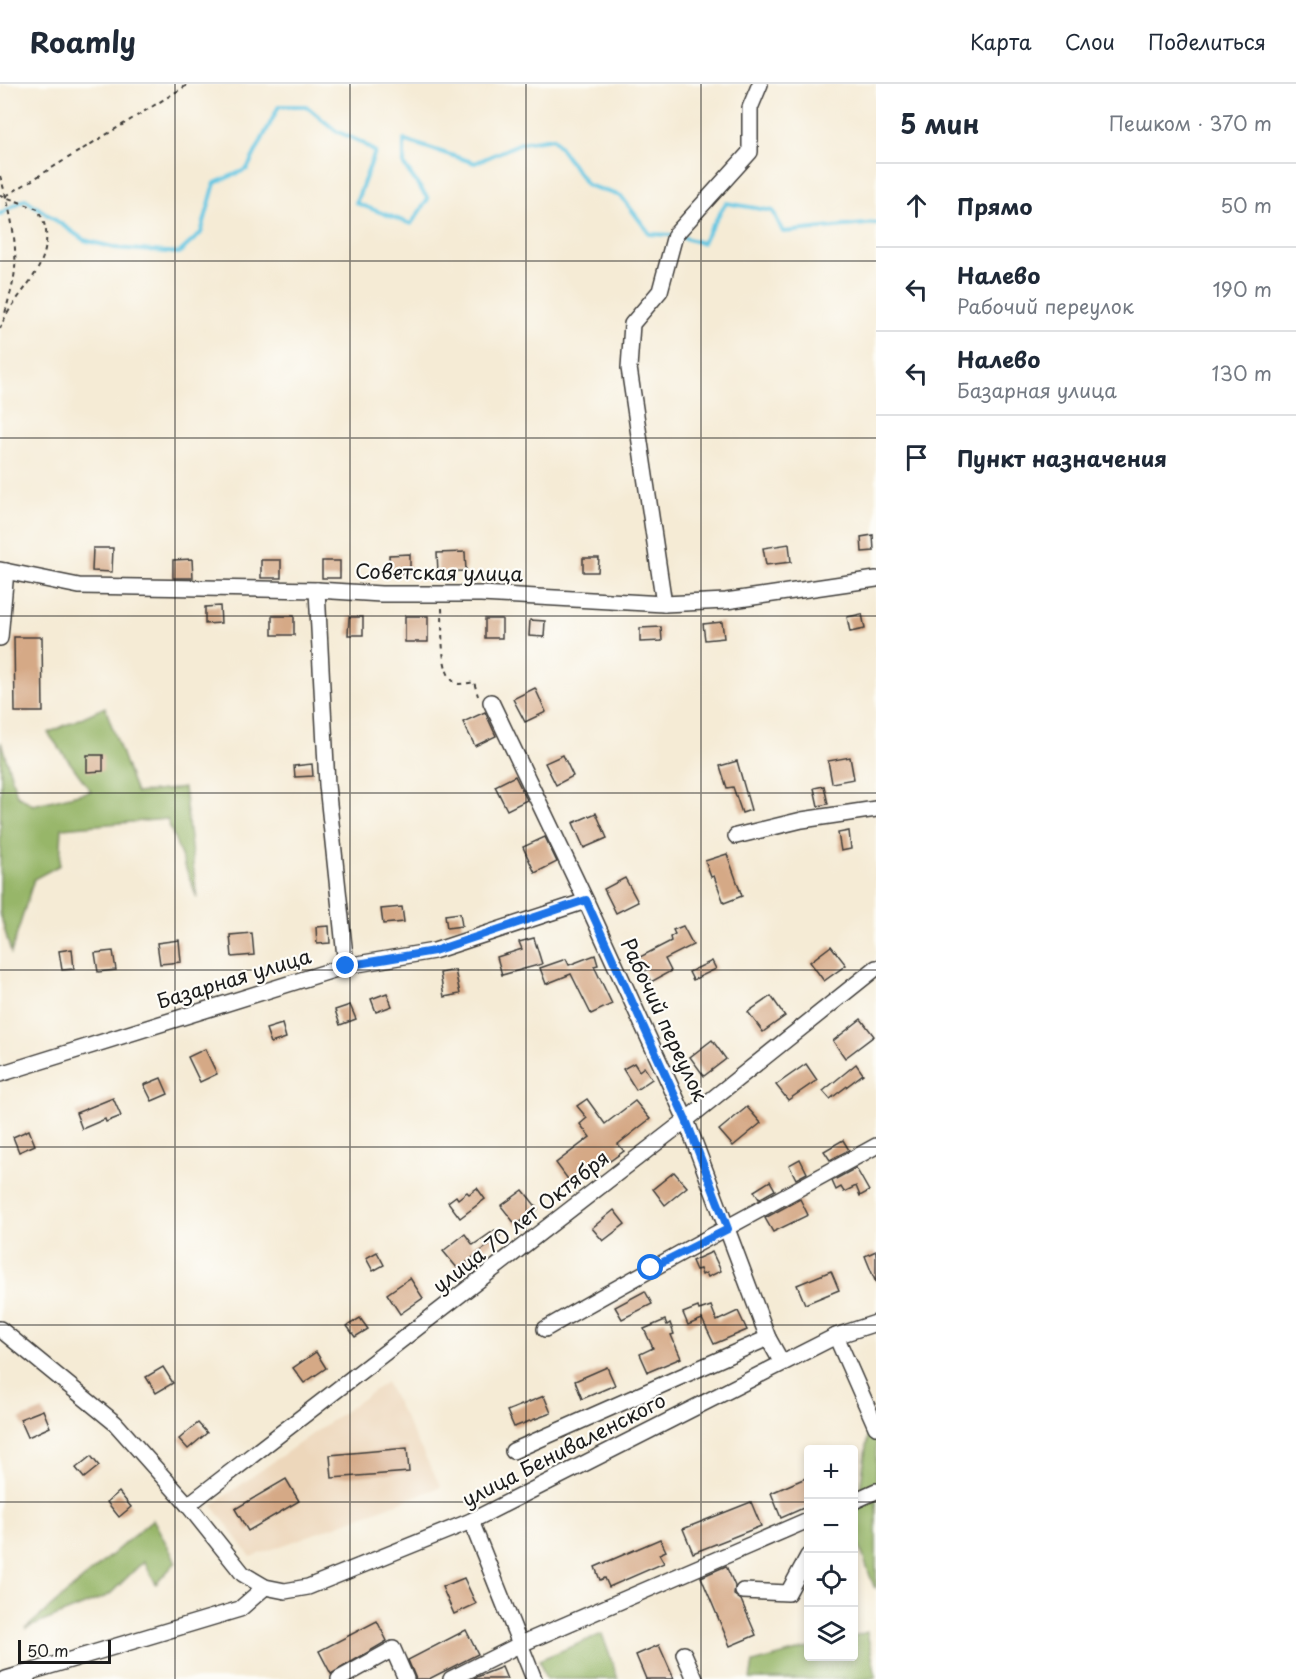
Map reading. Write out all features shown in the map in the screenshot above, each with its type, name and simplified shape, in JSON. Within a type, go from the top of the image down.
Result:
[{"type":"street","points":[[664,604],[628,368],[632,324],[660,291],[675,235],[750,152],[750,108],[760,84]]},
{"type":"street","points":[[0,638],[3,570]]},
{"type":"street","name":"Советская улица","points":[[3,570],[79,586],[316,590],[381,594],[481,594],[664,604],[726,601],[876,579]]},
{"type":"street","points":[[316,590],[327,785],[346,966]]},
{"type":"street","name":"Рабочий переулок","points":[[491,702],[586,900],[686,1120],[768,1338],[782,1363]]},
{"type":"street","points":[[736,836],[802,820],[876,809]]},
{"type":"street","name":"Базарная улица","points":[[0,1074],[346,966],[434,951],[586,900]]},
{"type":"street","name":"улица 70 лет Октября","points":[[188,1505],[686,1120],[876,968]]},
{"type":"street","points":[[544,1329],[876,1146]]},
{"type":"street","name":"улица Бениваленского","points":[[265,1587],[285,1591],[308,1587],[471,1521],[836,1336],[876,1323]]},
{"type":"street","points":[[0,1329],[115,1423],[188,1505],[243,1574],[265,1587],[240,1609],[28,1675],[6,1679]]},
{"type":"street","points":[[836,1336],[876,1427]]},
{"type":"street","points":[[513,1451],[768,1338]]},
{"type":"street","points":[[858,1499],[876,1491]]},
{"type":"street","points":[[471,1521],[534,1679]]},
{"type":"street","points":[[451,1679],[472,1674],[521,1644],[804,1522]]},
{"type":"street","points":[[743,1592],[788,1593],[804,1563]]},
{"type":"street","points":[[339,1679],[393,1649],[406,1679]]},
{"type":"street","points":[[684,1654],[695,1679]]},
{"type":"path","points":[[6,196],[189,84]]},
{"type":"path","points":[[0,176],[12,226],[15,269],[0,329]]},
{"type":"path","points":[[0,195],[38,209],[46,231],[42,264],[4,317]]},
{"type":"path","points":[[442,594],[444,665],[450,678],[459,684],[474,682],[480,701],[491,702]]},
{"type":"shaded area","points":[[386,1382],[441,1487],[251,1557],[212,1505]]},
{"type":"green space","points":[[105,707],[136,793],[184,788],[197,898],[167,819],[62,828],[60,865],[34,879],[11,953],[0,913],[1,742],[17,795],[33,805],[91,791],[48,733]]},
{"type":"green space","points":[[869,1427],[876,1443],[876,1588],[858,1542],[858,1503]]},
{"type":"green space","points":[[153,1519],[176,1562],[156,1584],[144,1561],[109,1595],[25,1629]]},
{"type":"green space","points":[[867,1632],[876,1677],[867,1679],[750,1679],[753,1663],[804,1649],[804,1661],[858,1661],[858,1635]]},
{"type":"green space","points":[[602,1634],[618,1679],[546,1679],[539,1660]]},
{"type":"building","points":[[873,535],[874,551],[862,552],[861,537]]},
{"type":"building","points":[[789,544],[791,562],[766,565],[763,548]]},
{"type":"building","points":[[93,548],[113,548],[112,572],[92,571]]},
{"type":"building","points":[[465,552],[466,571],[438,572],[437,553]]},
{"type":"building","points":[[410,554],[410,573],[390,573],[389,555]]},
{"type":"building","points":[[583,558],[599,558],[598,572],[583,572]]},
{"type":"building","points":[[192,559],[193,578],[173,578],[173,560]]},
{"type":"building","points":[[261,560],[281,560],[281,578],[261,578]]},
{"type":"building","points":[[322,561],[340,561],[340,578],[322,578]]},
{"type":"building","points":[[220,606],[221,623],[205,624],[205,607]]},
{"type":"building","points":[[862,614],[865,629],[850,632],[847,617]]},
{"type":"building","points":[[272,616],[294,616],[294,635],[272,635]]},
{"type":"building","points":[[405,616],[428,616],[428,642],[405,642]]},
{"type":"building","points":[[349,617],[363,617],[363,635],[348,635]]},
{"type":"building","points":[[485,619],[502,619],[502,638],[485,638]]},
{"type":"building","points":[[530,620],[545,621],[544,637],[529,636]]},
{"type":"building","points":[[722,622],[724,638],[705,640],[703,624]]},
{"type":"building","points":[[661,627],[662,641],[640,642],[640,628]]},
{"type":"building","points":[[14,637],[42,637],[43,712],[15,712]]},
{"type":"building","points":[[535,688],[546,712],[525,722],[513,699]]},
{"type":"building","points":[[485,712],[496,736],[475,746],[463,722]]},
{"type":"building","points":[[87,755],[103,755],[103,771],[87,772]]},
{"type":"building","points":[[563,755],[573,776],[556,785],[545,763]]},
{"type":"building","points":[[850,757],[854,779],[832,783],[828,761]]},
{"type":"building","points":[[737,761],[751,810],[742,813],[733,787],[727,788],[720,766]]},
{"type":"building","points":[[312,764],[313,776],[295,777],[294,766]]},
{"type":"building","points":[[515,776],[527,800],[507,810],[495,786]]},
{"type":"building","points":[[824,786],[828,804],[818,806],[814,788]]},
{"type":"building","points":[[596,813],[607,838],[584,848],[573,823]]},
{"type":"building","points":[[849,831],[851,849],[841,851],[838,833]]},
{"type":"building","points":[[545,837],[557,862],[535,873],[523,847]]},
{"type":"building","points":[[727,854],[742,896],[724,903],[714,876],[711,877],[705,861]]},
{"type":"building","points":[[625,878],[638,902],[616,913],[604,889]]},
{"type":"building","points":[[402,907],[404,922],[383,924],[381,909]]},
{"type":"building","points":[[460,913],[462,926],[447,928],[445,915]]},
{"type":"building","points":[[329,926],[330,943],[317,944],[316,927]]},
{"type":"building","points":[[683,926],[693,945],[665,959],[671,971],[651,982],[638,958],[671,941],[670,937],[675,934],[673,930]]},
{"type":"building","points":[[252,933],[254,955],[232,957],[230,935]]},
{"type":"building","points":[[534,938],[542,964],[502,975],[497,957],[522,949],[519,942]]},
{"type":"building","points":[[179,940],[181,962],[160,964],[157,943]]},
{"type":"building","points":[[831,946],[846,965],[824,981],[810,962]]},
{"type":"building","points":[[72,949],[74,969],[62,970],[59,951]]},
{"type":"building","points":[[113,951],[116,970],[98,972],[95,953]]},
{"type":"building","points":[[595,955],[598,965],[594,966],[612,1004],[591,1014],[571,974],[546,984],[540,968],[566,959],[569,965]]},
{"type":"building","points":[[712,961],[716,969],[693,980],[689,972]]},
{"type":"building","points":[[455,970],[460,994],[444,997],[440,973]]},
{"type":"building","points":[[387,993],[392,1006],[376,1012],[371,999]]},
{"type":"building","points":[[771,996],[785,1016],[763,1032],[748,1012]]},
{"type":"building","points":[[350,1005],[356,1019],[340,1025],[335,1010]]},
{"type":"building","points":[[861,1019],[874,1036],[845,1058],[833,1041]]},
{"type":"building","points":[[282,1024],[286,1038],[271,1043],[266,1029]]},
{"type":"building","points":[[712,1040],[726,1059],[704,1076],[690,1057]]},
{"type":"building","points":[[205,1049],[217,1074],[200,1082],[188,1057]]},
{"type":"building","points":[[634,1063],[639,1071],[644,1067],[652,1079],[636,1090],[623,1069]]},
{"type":"building","points":[[806,1064],[817,1080],[788,1100],[776,1085]]},
{"type":"building","points":[[856,1064],[863,1074],[830,1099],[823,1091]]},
{"type":"building","points":[[161,1078],[168,1094],[152,1101],[144,1085]]},
{"type":"building","points":[[113,1098],[121,1116],[106,1122],[105,1119],[82,1129],[76,1113]]},
{"type":"building","points":[[587,1099],[605,1124],[635,1101],[650,1119],[618,1144],[624,1151],[610,1161],[605,1155],[570,1182],[556,1163],[590,1137],[580,1124],[587,1118],[577,1106]]},
{"type":"building","points":[[747,1107],[761,1123],[733,1146],[719,1130]]},
{"type":"building","points":[[29,1130],[35,1145],[19,1152],[13,1137]]},
{"type":"building","points":[[843,1140],[849,1150],[830,1160],[824,1151]]},
{"type":"building","points":[[800,1159],[807,1173],[796,1179],[789,1165]]},
{"type":"building","points":[[856,1168],[869,1191],[860,1196],[856,1186],[844,1192],[841,1187],[836,1190],[832,1181]]},
{"type":"building","points":[[674,1172],[687,1187],[665,1205],[653,1189]]},
{"type":"building","points":[[770,1181],[775,1190],[759,1199],[754,1191]]},
{"type":"building","points":[[477,1188],[485,1199],[460,1218],[448,1202],[456,1196],[458,1199],[467,1192],[469,1194]]},
{"type":"building","points":[[523,1190],[538,1209],[516,1225],[501,1206]]},
{"type":"building","points":[[800,1199],[808,1215],[773,1232],[765,1218]]},
{"type":"building","points":[[614,1210],[625,1224],[603,1241],[592,1228]]},
{"type":"building","points":[[495,1230],[500,1236],[458,1269],[443,1251],[465,1234],[473,1245]]},
{"type":"building","points":[[876,1251],[876,1283],[865,1256]]},
{"type":"building","points":[[377,1252],[384,1265],[373,1271],[366,1258]]},
{"type":"building","points":[[712,1252],[721,1271],[708,1277],[706,1273],[702,1275],[700,1269],[696,1270],[692,1261]]},
{"type":"building","points":[[831,1271],[839,1290],[805,1304],[797,1285]]},
{"type":"building","points":[[410,1278],[423,1298],[400,1314],[387,1294]]},
{"type":"building","points":[[645,1291],[652,1304],[622,1319],[615,1307]]},
{"type":"building","points":[[711,1306],[717,1321],[738,1311],[747,1330],[714,1344],[702,1319],[688,1325],[683,1313],[698,1307],[699,1310]]},
{"type":"building","points":[[360,1318],[368,1329],[355,1337],[347,1326]]},
{"type":"building","points":[[665,1320],[667,1325],[670,1323],[674,1334],[671,1335],[681,1358],[648,1372],[640,1354],[653,1348],[644,1329]]},
{"type":"building","points":[[316,1352],[326,1368],[304,1383],[293,1368]]},
{"type":"building","points":[[163,1367],[173,1383],[156,1393],[146,1377]]},
{"type":"building","points":[[607,1367],[615,1385],[582,1399],[575,1381]]},
{"type":"building","points":[[544,1396],[551,1413],[514,1427],[507,1411]]},
{"type":"building","points":[[43,1410],[50,1427],[28,1437],[20,1419]]},
{"type":"building","points":[[198,1423],[207,1433],[188,1449],[179,1439]]},
{"type":"building","points":[[407,1448],[409,1472],[332,1478],[330,1455]]},
{"type":"building","points":[[91,1456],[99,1466],[84,1478],[76,1468]]},
{"type":"building","points":[[286,1479],[299,1501],[248,1531],[235,1509]]},
{"type":"building","points":[[804,1479],[804,1508],[781,1518],[771,1493]]},
{"type":"building","points":[[119,1492],[131,1507],[119,1517],[107,1502]]},
{"type":"building","points":[[751,1502],[761,1526],[693,1553],[683,1529]]},
{"type":"building","points":[[660,1539],[666,1551],[659,1554],[664,1563],[609,1587],[605,1578],[600,1580],[595,1567]]},
{"type":"building","points":[[726,1566],[735,1586],[734,1595],[741,1600],[756,1635],[730,1646],[701,1577]]},
{"type":"building","points":[[464,1578],[476,1604],[454,1614],[442,1587]]},
{"type":"building","points":[[377,1621],[387,1641],[331,1674],[319,1651]]},
{"type":"building","points":[[466,1630],[478,1654],[429,1679],[416,1679],[408,1660]]},
{"type":"building","points":[[659,1645],[674,1679],[646,1679],[636,1655]]},
{"type":"building","points":[[502,1667],[507,1679],[474,1679],[477,1677]]},
{"type":"waterway","points":[[0,214],[25,199],[84,240],[116,248],[179,253],[201,233],[215,183],[247,169],[279,106],[306,106],[336,131],[361,142],[375,152],[356,203],[411,224],[428,199],[404,165],[404,140],[475,163],[521,143],[553,138],[587,185],[621,196],[650,234],[671,235]]},
{"type":"waterway","points":[[678,236],[702,243],[726,203],[773,211],[783,232],[876,223]]},
{"type":"route","points":[[346,966],[434,951],[586,900],[686,1120],[728,1229],[651,1268]]}]
